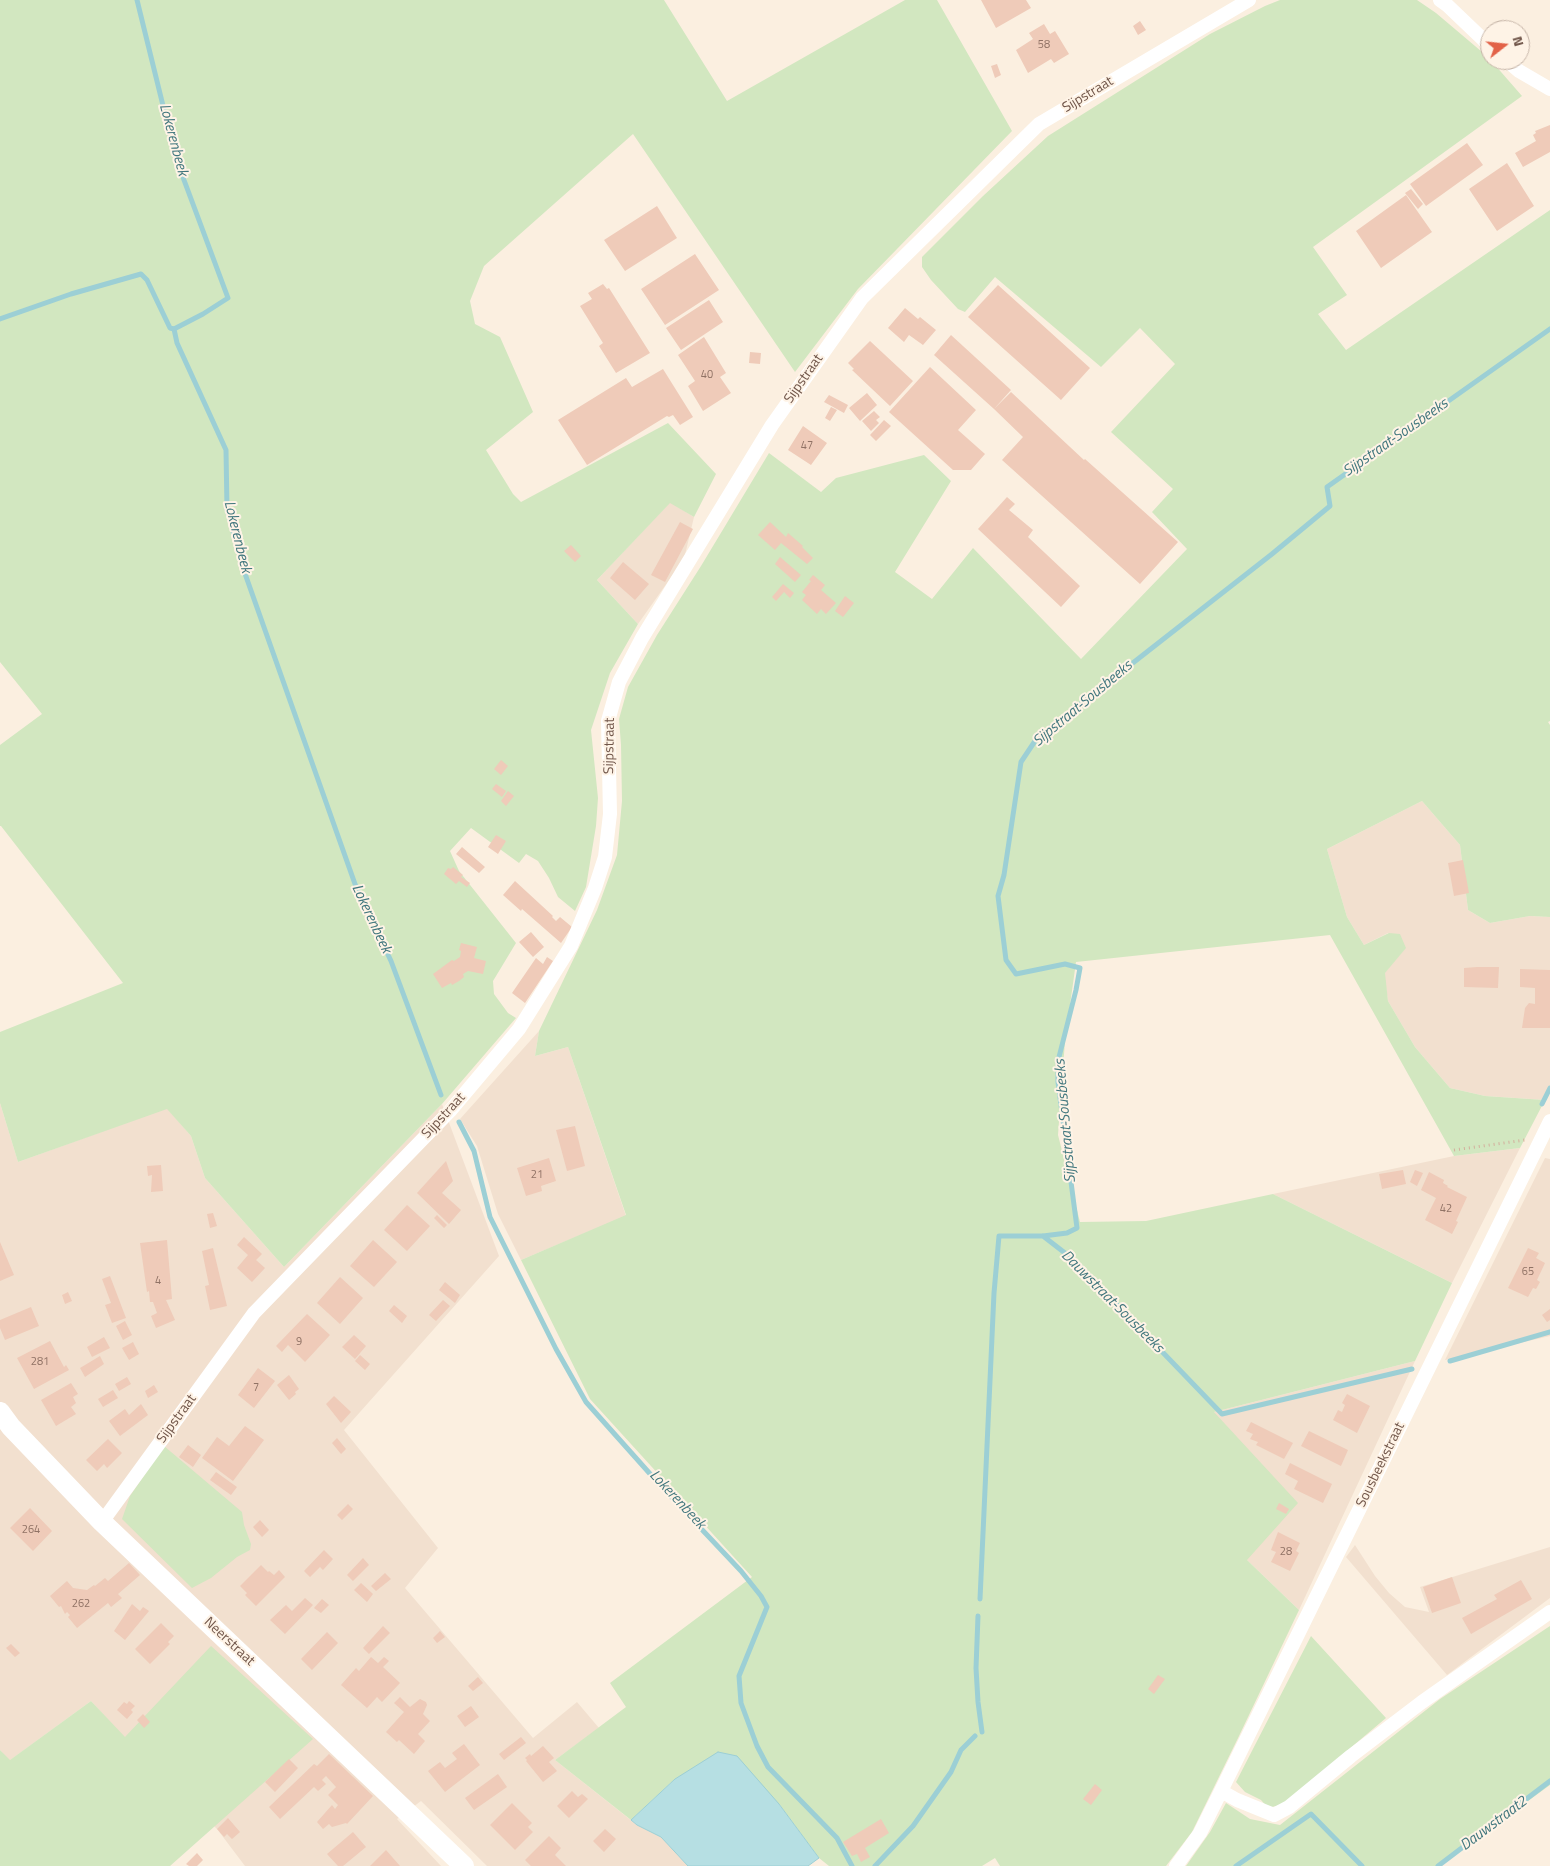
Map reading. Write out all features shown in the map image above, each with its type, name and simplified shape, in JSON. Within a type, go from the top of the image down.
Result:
[{"type":"street","name":"Sijpstraat","points":[[102,1522],[254,1314],[450,1111],[519,1029],[571,946],[595,888],[605,857],[610,814],[608,721],[619,682],[642,638],[772,425],[862,298],[1039,124],[1249,0]]},
{"type":"street","points":[[1440,0],[1480,37]]},
{"type":"street","points":[[1518,70],[1550,90]]},
{"type":"street","name":"Sousbeekstraat","points":[[1176,1866],[1200,1833],[1545,1143],[1550,1121]]},
{"type":"street","name":"Neerstraat","points":[[0,1412],[11,1427],[102,1522],[464,1866]]},
{"type":"street","points":[[1221,1791],[1237,1800],[1274,1815],[1289,1807],[1351,1756],[1422,1702],[1550,1612]]},
{"type":"path","points":[[1454,1150],[1529,1139],[1545,1143]]},
{"type":"shaded area","points":[[670,502],[694,517],[684,559],[638,624],[597,580]]},
{"type":"shaded area","points":[[1422,801],[1460,845],[1468,910],[1490,923],[1530,916],[1550,917],[1550,1090],[1545,1100],[1485,1096],[1450,1088],[1415,1047],[1388,1001],[1384,973],[1405,948],[1388,933],[1364,945],[1347,917],[1327,849]]},
{"type":"shaded area","points":[[539,1031],[535,1056],[568,1047],[626,1216],[521,1260],[498,1214],[477,1146],[460,1119]]},
{"type":"shaded area","points":[[0,1103],[18,1162],[167,1108],[191,1136],[205,1178],[284,1267],[442,1104],[499,1256],[344,1430],[438,1548],[405,1588],[533,1738],[577,1702],[599,1728],[555,1760],[637,1825],[661,1837],[688,1866],[487,1866],[421,1801],[397,1819],[441,1866],[245,1866],[217,1829],[124,1738],[91,1701],[9,1761],[0,1750]]},
{"type":"shaded area","points":[[1520,1148],[1452,1283],[1273,1194],[1454,1156]]},
{"type":"shaded area","points":[[1545,1158],[1550,1159],[1550,1336],[1445,1360]]},
{"type":"shaded area","points":[[1415,1361],[1299,1610],[1247,1560],[1214,1412]]},
{"type":"shaded area","points":[[1355,1545],[1375,1576],[1389,1593],[1405,1607],[1429,1612],[1420,1587],[1550,1547],[1550,1598],[1447,1675],[1346,1557]]},
{"type":"green space","points":[[0,0],[664,0],[727,101],[905,0],[937,0],[1012,131],[858,289],[795,372],[633,134],[484,266],[470,301],[475,324],[500,337],[533,412],[486,450],[513,494],[521,502],[668,423],[716,474],[694,517],[670,503],[597,580],[638,624],[610,673],[591,730],[598,798],[596,826],[586,887],[575,911],[558,897],[538,861],[526,854],[519,863],[471,828],[450,851],[459,871],[516,943],[493,981],[494,994],[508,1013],[516,1018],[442,1104],[284,1267],[205,1178],[191,1136],[167,1109],[18,1162],[0,1103],[0,1032],[123,983],[0,826],[0,745],[42,714],[0,662]]},
{"type":"green space","points":[[1280,0],[1417,0],[1436,13],[1480,50],[1480,70],[1499,70],[1522,96],[1313,247],[1347,295],[1318,314],[1346,350],[1550,210],[1550,721],[1548,722],[1550,725],[1550,917],[1530,916],[1490,923],[1468,910],[1460,845],[1422,801],[1327,849],[1347,917],[1364,945],[1389,933],[1400,934],[1406,948],[1385,973],[1388,1001],[1415,1047],[1450,1088],[1485,1096],[1545,1100],[1520,1148],[1454,1156],[1330,935],[1076,962],[1065,1041],[1058,1135],[1080,1222],[1146,1221],[1273,1194],[1452,1283],[1415,1361],[1214,1412],[1298,1503],[1247,1560],[1299,1610],[1192,1832],[1166,1866],[1000,1866],[995,1858],[982,1866],[829,1866],[819,1858],[779,1804],[675,1779],[631,1820],[555,1760],[626,1707],[610,1683],[752,1577],[590,1399],[521,1260],[626,1215],[568,1047],[535,1056],[539,1031],[597,910],[617,855],[622,801],[619,719],[628,687],[657,635],[769,453],[821,492],[836,478],[924,455],[951,481],[895,572],[932,599],[973,548],[1081,659],[1187,549],[1152,512],[1173,489],[1111,432],[1175,364],[1140,328],[1101,367],[995,277],[965,312],[958,309],[931,280],[922,267],[922,257],[983,196],[1048,136],[1210,34]]},
{"type":"green space","points":[[164,1446],[242,1512],[244,1525],[251,1544],[250,1550],[237,1557],[211,1578],[192,1588],[122,1519],[130,1496]]},
{"type":"green space","points":[[1550,1626],[1550,1785],[1439,1866],[1186,1866],[1210,1832],[1226,1803],[1250,1819],[1280,1825],[1440,1699]]},
{"type":"green space","points":[[1311,1636],[1386,1718],[1284,1804],[1268,1808],[1261,1800],[1245,1792],[1236,1782]]},
{"type":"green space","points":[[211,1646],[313,1739],[170,1866],[0,1866],[0,1750],[10,1760],[91,1701],[125,1737]]},
{"type":"water","points":[[718,1752],[737,1756],[779,1804],[819,1858],[808,1866],[688,1866],[661,1837],[631,1820],[675,1779]]},
{"type":"building","points":[[981,0],[1026,0],[1031,8],[996,28]]},
{"type":"building","points":[[1140,21],[1146,30],[1138,35],[1133,26]]},
{"type":"building","points":[[1044,24],[1050,34],[1055,31],[1069,54],[1054,63],[1051,59],[1028,73],[1016,50],[1033,39],[1029,33]]},
{"type":"building","points":[[997,64],[1001,75],[995,78],[991,66]]},
{"type":"building","points":[[1550,125],[1550,152],[1523,167],[1515,153],[1536,141],[1533,135],[1536,133],[1535,131]]},
{"type":"building","points":[[1467,143],[1483,165],[1426,206],[1410,184]]},
{"type":"building","points":[[1507,163],[1534,206],[1497,231],[1469,189]]},
{"type":"building","points":[[1411,189],[1423,204],[1418,209],[1405,193]]},
{"type":"building","points":[[1406,195],[1432,232],[1381,268],[1356,231]]},
{"type":"building","points":[[657,206],[677,238],[625,271],[604,240]]},
{"type":"building","points":[[695,254],[719,290],[665,325],[641,289]]},
{"type":"building","points":[[603,284],[607,289],[609,288],[650,353],[616,373],[599,346],[603,343],[580,306],[592,299],[588,293]]},
{"type":"building","points":[[998,285],[1090,368],[1061,400],[968,317]]},
{"type":"building","points":[[709,300],[723,322],[681,350],[666,328]]},
{"type":"building","points":[[905,308],[936,330],[923,345],[909,335],[904,342],[888,328]]},
{"type":"building","points":[[951,335],[1011,390],[994,409],[934,355]]},
{"type":"building","points":[[704,337],[726,373],[720,377],[731,393],[703,411],[688,386],[695,381],[678,355]]},
{"type":"building","points":[[870,341],[913,381],[890,406],[852,370],[854,369],[848,363]]},
{"type":"building","points":[[750,352],[761,353],[760,364],[749,363]]},
{"type":"building","points":[[930,367],[976,410],[958,430],[985,454],[971,470],[953,470],[889,412]]},
{"type":"building","points":[[663,369],[693,417],[680,425],[673,415],[667,416],[587,465],[558,420],[626,378],[632,387]]},
{"type":"building","points":[[1011,392],[1084,460],[1178,542],[1140,584],[1002,460],[1023,437],[994,409]]},
{"type":"building","points":[[867,393],[877,405],[860,421],[849,408]]},
{"type":"building","points":[[829,395],[848,405],[844,413],[824,402]]},
{"type":"building","points":[[831,407],[837,410],[830,421],[825,418]]},
{"type":"building","points":[[874,411],[880,417],[876,420],[879,423],[871,431],[862,421]]},
{"type":"building","points":[[884,420],[891,426],[876,441],[870,435]]},
{"type":"building","points":[[803,426],[827,443],[811,465],[788,450]]},
{"type":"building","points":[[1007,497],[1015,504],[1009,510],[1033,530],[1028,537],[1080,586],[1061,607],[978,529]]},
{"type":"building","points":[[680,522],[693,529],[665,582],[651,575]]},
{"type":"building","points":[[770,522],[786,537],[788,533],[813,558],[807,564],[781,543],[775,550],[758,535]]},
{"type":"building","points":[[571,545],[581,556],[575,562],[564,551]]},
{"type":"building","points":[[780,557],[801,575],[795,582],[775,564]]},
{"type":"building","points":[[623,562],[649,584],[635,600],[610,578]]},
{"type":"building","points":[[813,575],[825,585],[821,590],[836,603],[826,614],[821,609],[817,614],[802,600],[806,595],[802,592],[811,581],[809,580]]},
{"type":"building","points":[[783,584],[794,593],[790,598],[784,592],[776,601],[772,597]]},
{"type":"building","points":[[845,596],[854,603],[843,617],[835,611]]},
{"type":"building","points":[[501,760],[508,766],[501,775],[494,769]]},
{"type":"building","points":[[496,784],[506,791],[502,797],[492,789]]},
{"type":"building","points":[[508,791],[514,796],[506,806],[501,801]]},
{"type":"building","points":[[496,835],[506,841],[498,854],[488,847]]},
{"type":"building","points":[[462,847],[485,867],[479,873],[456,854]]},
{"type":"building","points":[[1463,860],[1469,893],[1454,896],[1448,863]]},
{"type":"building","points":[[453,867],[463,875],[461,877],[470,883],[467,887],[459,881],[456,884],[444,874],[448,868],[451,869]]},
{"type":"building","points":[[515,881],[556,921],[560,917],[572,927],[561,943],[503,895]]},
{"type":"building","points":[[531,932],[544,947],[533,957],[519,942]]},
{"type":"building","points":[[461,943],[477,947],[474,958],[486,961],[483,974],[468,971],[463,974],[464,977],[459,981],[442,988],[433,974],[452,960],[454,961],[460,957]]},
{"type":"building","points":[[547,957],[553,961],[525,1003],[512,993],[536,958],[543,964]]},
{"type":"building","points":[[1499,967],[1498,988],[1464,987],[1464,968]]},
{"type":"building","points":[[1520,969],[1550,970],[1550,1028],[1522,1028],[1525,1008],[1529,1003],[1535,1004],[1535,988],[1520,987]]},
{"type":"building","points":[[575,1126],[585,1166],[567,1171],[556,1130]]},
{"type":"building","points":[[549,1158],[556,1181],[541,1186],[542,1191],[526,1196],[517,1168]]},
{"type":"building","points":[[446,1161],[453,1181],[442,1193],[461,1210],[449,1224],[417,1193]]},
{"type":"building","points":[[161,1165],[163,1191],[151,1192],[152,1175],[148,1176],[147,1166]]},
{"type":"building","points":[[1403,1170],[1406,1184],[1382,1189],[1379,1174]]},
{"type":"building","points":[[1415,1170],[1423,1173],[1417,1186],[1410,1182]]},
{"type":"building","points":[[1429,1172],[1444,1180],[1443,1183],[1447,1187],[1467,1197],[1452,1234],[1425,1220],[1436,1198],[1421,1190]]},
{"type":"building","points":[[407,1205],[430,1226],[407,1251],[384,1230]]},
{"type":"building","points":[[213,1213],[217,1226],[210,1228],[207,1214]]},
{"type":"building","points":[[437,1215],[447,1225],[444,1228],[434,1218]]},
{"type":"building","points":[[244,1237],[262,1254],[256,1260],[265,1268],[252,1282],[237,1268],[248,1255],[237,1245]]},
{"type":"building","points":[[167,1240],[172,1299],[166,1300],[175,1320],[156,1328],[151,1316],[157,1313],[153,1302],[150,1302],[149,1291],[147,1292],[140,1243]]},
{"type":"building","points":[[373,1240],[397,1262],[374,1287],[350,1266]]},
{"type":"building","points":[[0,1242],[14,1275],[0,1281]]},
{"type":"building","points":[[213,1248],[227,1306],[210,1310],[205,1286],[209,1285],[202,1251]]},
{"type":"building","points":[[1528,1248],[1539,1253],[1536,1258],[1545,1263],[1537,1280],[1540,1282],[1536,1289],[1533,1288],[1528,1297],[1508,1288]]},
{"type":"building","points":[[110,1276],[126,1318],[112,1323],[105,1305],[111,1303],[102,1279]]},
{"type":"building","points":[[340,1277],[363,1298],[340,1324],[317,1303]]},
{"type":"building","points":[[445,1282],[460,1295],[455,1303],[439,1290]]},
{"type":"building","points":[[68,1292],[72,1301],[65,1304],[62,1295]]},
{"type":"building","points":[[443,1300],[450,1306],[436,1321],[429,1315]]},
{"type":"building","points":[[394,1305],[407,1316],[402,1323],[389,1311]]},
{"type":"building","points":[[31,1307],[39,1326],[5,1340],[0,1328],[0,1320]]},
{"type":"building","points":[[1550,1309],[1550,1320],[1547,1322],[1542,1315]]},
{"type":"building","points":[[307,1314],[330,1335],[305,1362],[288,1345],[282,1352],[276,1346]]},
{"type":"building","points":[[125,1321],[132,1335],[123,1340],[116,1326]]},
{"type":"building","points":[[354,1335],[366,1346],[355,1359],[342,1347]]},
{"type":"building","points":[[104,1337],[110,1348],[92,1357],[87,1347]]},
{"type":"building","points":[[50,1341],[64,1367],[66,1365],[69,1370],[34,1389],[17,1358]]},
{"type":"building","points":[[133,1342],[139,1354],[129,1360],[122,1348]]},
{"type":"building","points":[[360,1355],[370,1364],[365,1370],[355,1361]]},
{"type":"building","points":[[100,1356],[104,1364],[85,1377],[80,1368]]},
{"type":"building","points":[[258,1368],[275,1381],[254,1408],[238,1395]]},
{"type":"building","points":[[289,1375],[299,1389],[289,1400],[277,1385]]},
{"type":"building","points":[[127,1377],[131,1384],[119,1391],[115,1384]]},
{"type":"building","points":[[71,1383],[78,1394],[73,1397],[76,1403],[71,1407],[76,1414],[56,1426],[41,1400]]},
{"type":"building","points":[[154,1385],[158,1392],[148,1398],[145,1391]]},
{"type":"building","points":[[113,1390],[118,1398],[103,1407],[98,1399]]},
{"type":"building","points":[[1347,1394],[1370,1406],[1357,1433],[1333,1420],[1338,1410],[1342,1412],[1345,1405],[1342,1403]]},
{"type":"building","points":[[334,1396],[351,1412],[341,1423],[326,1404]]},
{"type":"building","points":[[141,1404],[148,1415],[120,1436],[109,1421],[125,1409],[129,1415]]},
{"type":"building","points":[[1251,1422],[1293,1443],[1284,1459],[1256,1445],[1258,1442],[1250,1439],[1253,1434],[1246,1431]]},
{"type":"building","points":[[245,1426],[264,1440],[233,1481],[202,1458],[217,1437],[229,1446]]},
{"type":"building","points":[[1309,1431],[1348,1450],[1341,1466],[1301,1446]]},
{"type":"building","points":[[337,1438],[346,1449],[341,1454],[332,1443]]},
{"type":"building","points":[[108,1439],[122,1453],[107,1468],[104,1464],[97,1471],[86,1460]]},
{"type":"building","points":[[188,1445],[201,1455],[193,1467],[179,1457]]},
{"type":"building","points":[[1290,1463],[1332,1484],[1323,1503],[1294,1489],[1298,1481],[1285,1474]]},
{"type":"building","points":[[216,1472],[237,1487],[231,1495],[210,1480]]},
{"type":"building","points":[[1279,1503],[1289,1509],[1286,1514],[1276,1509]]},
{"type":"building","points":[[348,1504],[353,1509],[342,1520],[337,1515]]},
{"type":"building","points":[[30,1508],[52,1531],[33,1551],[10,1528]]},
{"type":"building","points":[[260,1520],[269,1530],[262,1537],[253,1527]]},
{"type":"building","points":[[1278,1532],[1300,1543],[1296,1551],[1299,1553],[1290,1571],[1271,1562],[1276,1552],[1271,1550]]},
{"type":"building","points":[[324,1550],[333,1559],[323,1570],[320,1567],[310,1577],[304,1571]]},
{"type":"building","points":[[363,1558],[369,1565],[353,1581],[347,1575]]},
{"type":"building","points":[[129,1563],[140,1575],[118,1594],[122,1598],[111,1607],[108,1603],[77,1628],[68,1617],[70,1615],[67,1612],[65,1614],[61,1606],[59,1607],[50,1596],[67,1581],[73,1588],[87,1590],[105,1578],[108,1581]]},
{"type":"building","points":[[261,1565],[274,1575],[279,1570],[285,1577],[256,1606],[245,1595],[247,1593],[240,1586]]},
{"type":"building","points":[[385,1573],[391,1579],[376,1591],[371,1586]]},
{"type":"building","points":[[1452,1577],[1461,1603],[1432,1613],[1423,1587]]},
{"type":"building","points":[[1521,1580],[1532,1599],[1471,1634],[1462,1618],[1497,1599],[1494,1595]]},
{"type":"building","points":[[361,1583],[373,1594],[367,1602],[354,1590]]},
{"type":"building","points":[[305,1598],[313,1605],[285,1634],[270,1620],[286,1605],[292,1611]]},
{"type":"building","points":[[322,1599],[329,1605],[321,1613],[314,1608]]},
{"type":"building","points":[[132,1604],[140,1611],[143,1607],[149,1611],[125,1640],[114,1631]]},
{"type":"building","points":[[161,1623],[174,1636],[168,1642],[170,1644],[150,1664],[135,1649]]},
{"type":"building","points":[[383,1626],[390,1633],[369,1654],[363,1648]]},
{"type":"building","points":[[440,1631],[445,1637],[437,1643],[433,1638]]},
{"type":"building","points":[[327,1632],[338,1643],[312,1670],[301,1659]]},
{"type":"building","points":[[11,1644],[20,1653],[15,1657],[6,1648]]},
{"type":"building","points":[[371,1657],[378,1663],[384,1657],[389,1661],[383,1667],[400,1683],[382,1702],[377,1697],[367,1708],[341,1685],[356,1668],[359,1671]]},
{"type":"building","points":[[1158,1675],[1165,1679],[1154,1694],[1148,1689]]},
{"type":"building","points":[[478,1677],[483,1683],[473,1691],[468,1686]]},
{"type":"building","points":[[400,1697],[410,1707],[420,1699],[426,1702],[427,1705],[423,1714],[430,1721],[418,1734],[425,1741],[414,1754],[399,1740],[397,1742],[386,1732],[404,1712],[394,1703]]},
{"type":"building","points":[[129,1701],[135,1706],[127,1719],[117,1710],[124,1702],[127,1704]]},
{"type":"building","points":[[471,1706],[479,1717],[465,1727],[457,1716]]},
{"type":"building","points":[[143,1714],[150,1722],[144,1728],[137,1720]]},
{"type":"building","points":[[521,1737],[526,1743],[504,1760],[499,1754]]},
{"type":"building","points":[[464,1744],[480,1765],[445,1792],[428,1771],[440,1762],[445,1768],[457,1759],[452,1753]]},
{"type":"building","points":[[543,1746],[554,1758],[549,1762],[557,1771],[543,1782],[525,1758],[530,1754],[531,1756]]},
{"type":"building","points":[[329,1754],[373,1796],[347,1824],[332,1827],[329,1824],[323,1829],[317,1822],[332,1805],[335,1809],[338,1805],[328,1795],[336,1787],[326,1776],[322,1780],[326,1784],[318,1791],[314,1787],[280,1819],[269,1807],[314,1764],[317,1766]]},
{"type":"building","points":[[289,1759],[298,1768],[275,1792],[265,1782]]},
{"type":"building","points":[[498,1774],[507,1787],[474,1810],[465,1798]]},
{"type":"building","points":[[1095,1784],[1102,1790],[1091,1805],[1083,1799]]},
{"type":"building","points":[[572,1791],[578,1797],[582,1794],[588,1799],[569,1818],[557,1806]]},
{"type":"building","points":[[512,1803],[532,1823],[528,1827],[533,1832],[515,1850],[490,1825]]},
{"type":"building","points":[[228,1818],[240,1832],[232,1839],[227,1834],[224,1837],[217,1829]]},
{"type":"building","points":[[881,1819],[889,1833],[865,1848],[870,1857],[861,1862],[857,1854],[852,1856],[843,1842]]},
{"type":"building","points":[[605,1829],[616,1839],[604,1852],[593,1841]]},
{"type":"building","points":[[353,1832],[366,1847],[343,1866],[338,1866],[327,1854]]},
{"type":"building","points":[[549,1836],[561,1848],[555,1855],[566,1866],[531,1866],[525,1860]]},
{"type":"building","points":[[386,1850],[400,1866],[370,1866]]},
{"type":"building","points":[[197,1853],[203,1860],[197,1866],[186,1864]]},
{"type":"waterway","name":"Lokerenbeek","points":[[137,0],[170,134],[184,180],[228,298],[174,329],[177,343],[226,450],[227,509],[243,568],[355,884],[391,961],[441,1095]]},
{"type":"waterway","points":[[0,319],[71,294],[141,274],[147,280],[170,328],[174,329]]},
{"type":"waterway","name":"Sijpstraat-Sousbeeks","points":[[980,1599],[994,1293],[999,1236],[1043,1236],[1067,1233],[1077,1228],[1058,1082],[1058,1061],[1080,968],[1065,964],[1016,974],[1006,960],[998,896],[1004,875],[1021,762],[1037,738],[1272,554],[1330,506],[1327,487],[1550,329]]},
{"type":"waterway","points":[[1542,1104],[1550,1088]]},
{"type":"waterway","name":"Lokerenbeek","points":[[459,1122],[474,1151],[490,1217],[556,1349],[586,1402],[660,1485],[741,1571],[761,1596],[767,1607],[739,1676],[741,1703],[757,1746],[768,1767],[837,1838],[852,1866]]},
{"type":"waterway","name":"Dauwstraat-Sousbeeks","points":[[1043,1236],[1074,1260],[1222,1414],[1412,1369]]},
{"type":"waterway","name":"Dauwstraat-Sousbeeks","points":[[1450,1361],[1550,1332]]},
{"type":"waterway","name":"Dauwstraat-Sousbeeks","points":[[978,1616],[976,1668],[982,1732]]},
{"type":"waterway","name":"Dauwstraat-Sousbeeks","points":[[875,1866],[913,1826],[951,1772],[961,1750],[975,1736]]},
{"type":"waterway","name":"Dauwstraat2","points":[[1438,1866],[1550,1781]]},
{"type":"waterway","name":"Dauwstraat2","points":[[1236,1866],[1311,1814],[1362,1866]]}]
